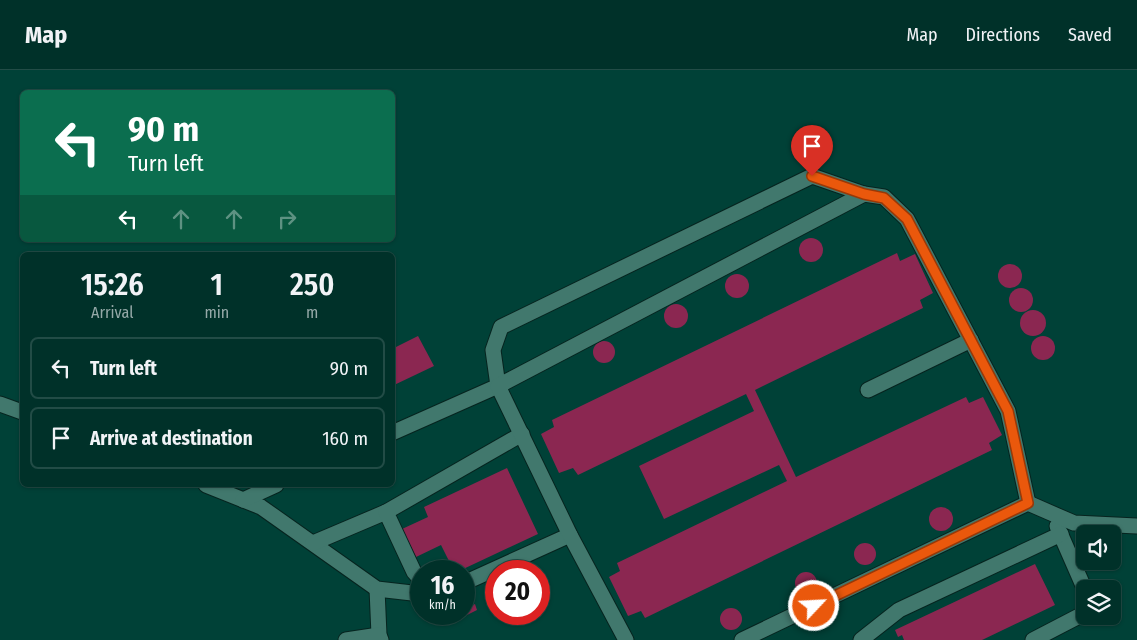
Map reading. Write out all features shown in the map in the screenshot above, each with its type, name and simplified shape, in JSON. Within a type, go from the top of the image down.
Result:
[{"type":"lane","points":[[626,640],[570,535],[498,386],[493,350],[501,327],[812,176],[864,194],[884,198],[907,219],[1008,411],[1028,503]]},
{"type":"lane","points":[[395,432],[498,386],[864,194]]},
{"type":"lane","points":[[868,390],[971,340]]},
{"type":"lane","points":[[0,404],[20,411]]},
{"type":"lane","points":[[313,543],[386,512],[522,434]]},
{"type":"lane","points":[[211,487],[261,507],[377,589],[410,593]]},
{"type":"lane","points":[[243,500],[272,487]]},
{"type":"lane","points":[[742,640],[1028,503],[1074,523],[1137,526]]},
{"type":"lane","points":[[386,512],[410,563]]},
{"type":"lane","points":[[1052,513],[1081,580]]},
{"type":"lane","points":[[861,640],[899,610],[1061,534]]},
{"type":"lane","points":[[475,578],[570,535]]},
{"type":"lane","points":[[346,640],[380,637],[377,589]]},
{"type":"lane","points":[[1034,640],[1076,617]]},
{"type":"building","points":[[811,238],[816,239],[822,245],[822,255],[816,261],[811,262],[806,261],[800,255],[799,250],[800,245],[806,239]]},
{"type":"building","points":[[897,253],[900,261],[915,254],[933,293],[920,300],[923,308],[755,390],[796,477],[966,397],[969,403],[983,397],[1002,435],[989,443],[992,450],[645,618],[641,611],[628,616],[609,577],[620,571],[617,563],[787,481],[779,465],[664,519],[639,466],[754,411],[746,394],[578,475],[573,468],[559,473],[541,434],[554,427],[552,420]]},
{"type":"building","points":[[1010,264],[1019,267],[1022,276],[1019,285],[1010,288],[1001,285],[998,276],[1001,267]]},
{"type":"building","points":[[737,274],[745,278],[749,286],[745,294],[737,298],[729,294],[725,286],[729,278]]},
{"type":"building","points":[[1021,288],[1029,292],[1033,300],[1029,308],[1021,312],[1013,308],[1009,300],[1013,292]]},
{"type":"building","points":[[676,304],[684,308],[688,316],[684,324],[676,328],[668,324],[664,316],[668,308]]},
{"type":"building","points":[[1033,310],[1042,314],[1046,323],[1042,332],[1033,336],[1024,332],[1020,323],[1024,314]]},
{"type":"building","points":[[418,336],[434,366],[395,385],[395,348]]},
{"type":"building","points":[[1043,336],[1048,337],[1054,343],[1054,353],[1048,359],[1043,360],[1038,359],[1032,353],[1031,348],[1032,343],[1038,337]]},
{"type":"building","points":[[600,341],[608,341],[615,348],[615,356],[608,363],[600,363],[593,356],[593,348]]},
{"type":"building","points":[[507,468],[538,534],[475,564],[475,560],[448,560],[441,545],[416,557],[402,529],[428,517],[424,507]]},
{"type":"building","points":[[941,507],[950,510],[953,519],[950,528],[941,531],[932,528],[929,519],[932,510]]},
{"type":"building","points":[[865,543],[873,546],[876,554],[873,562],[865,565],[857,562],[854,554],[857,546]]},
{"type":"building","points":[[1035,564],[1055,605],[982,640],[904,640],[902,635],[898,637],[895,630]]},
{"type":"building","points":[[802,572],[810,572],[817,579],[817,587],[810,594],[802,594],[795,587],[795,579]]},
{"type":"building","points":[[731,608],[739,611],[742,619],[739,627],[731,630],[723,627],[720,619],[723,611]]},
{"type":"route","points":[[812,176],[864,194],[884,198],[907,219],[1008,411],[1028,503],[814,606]]}]
